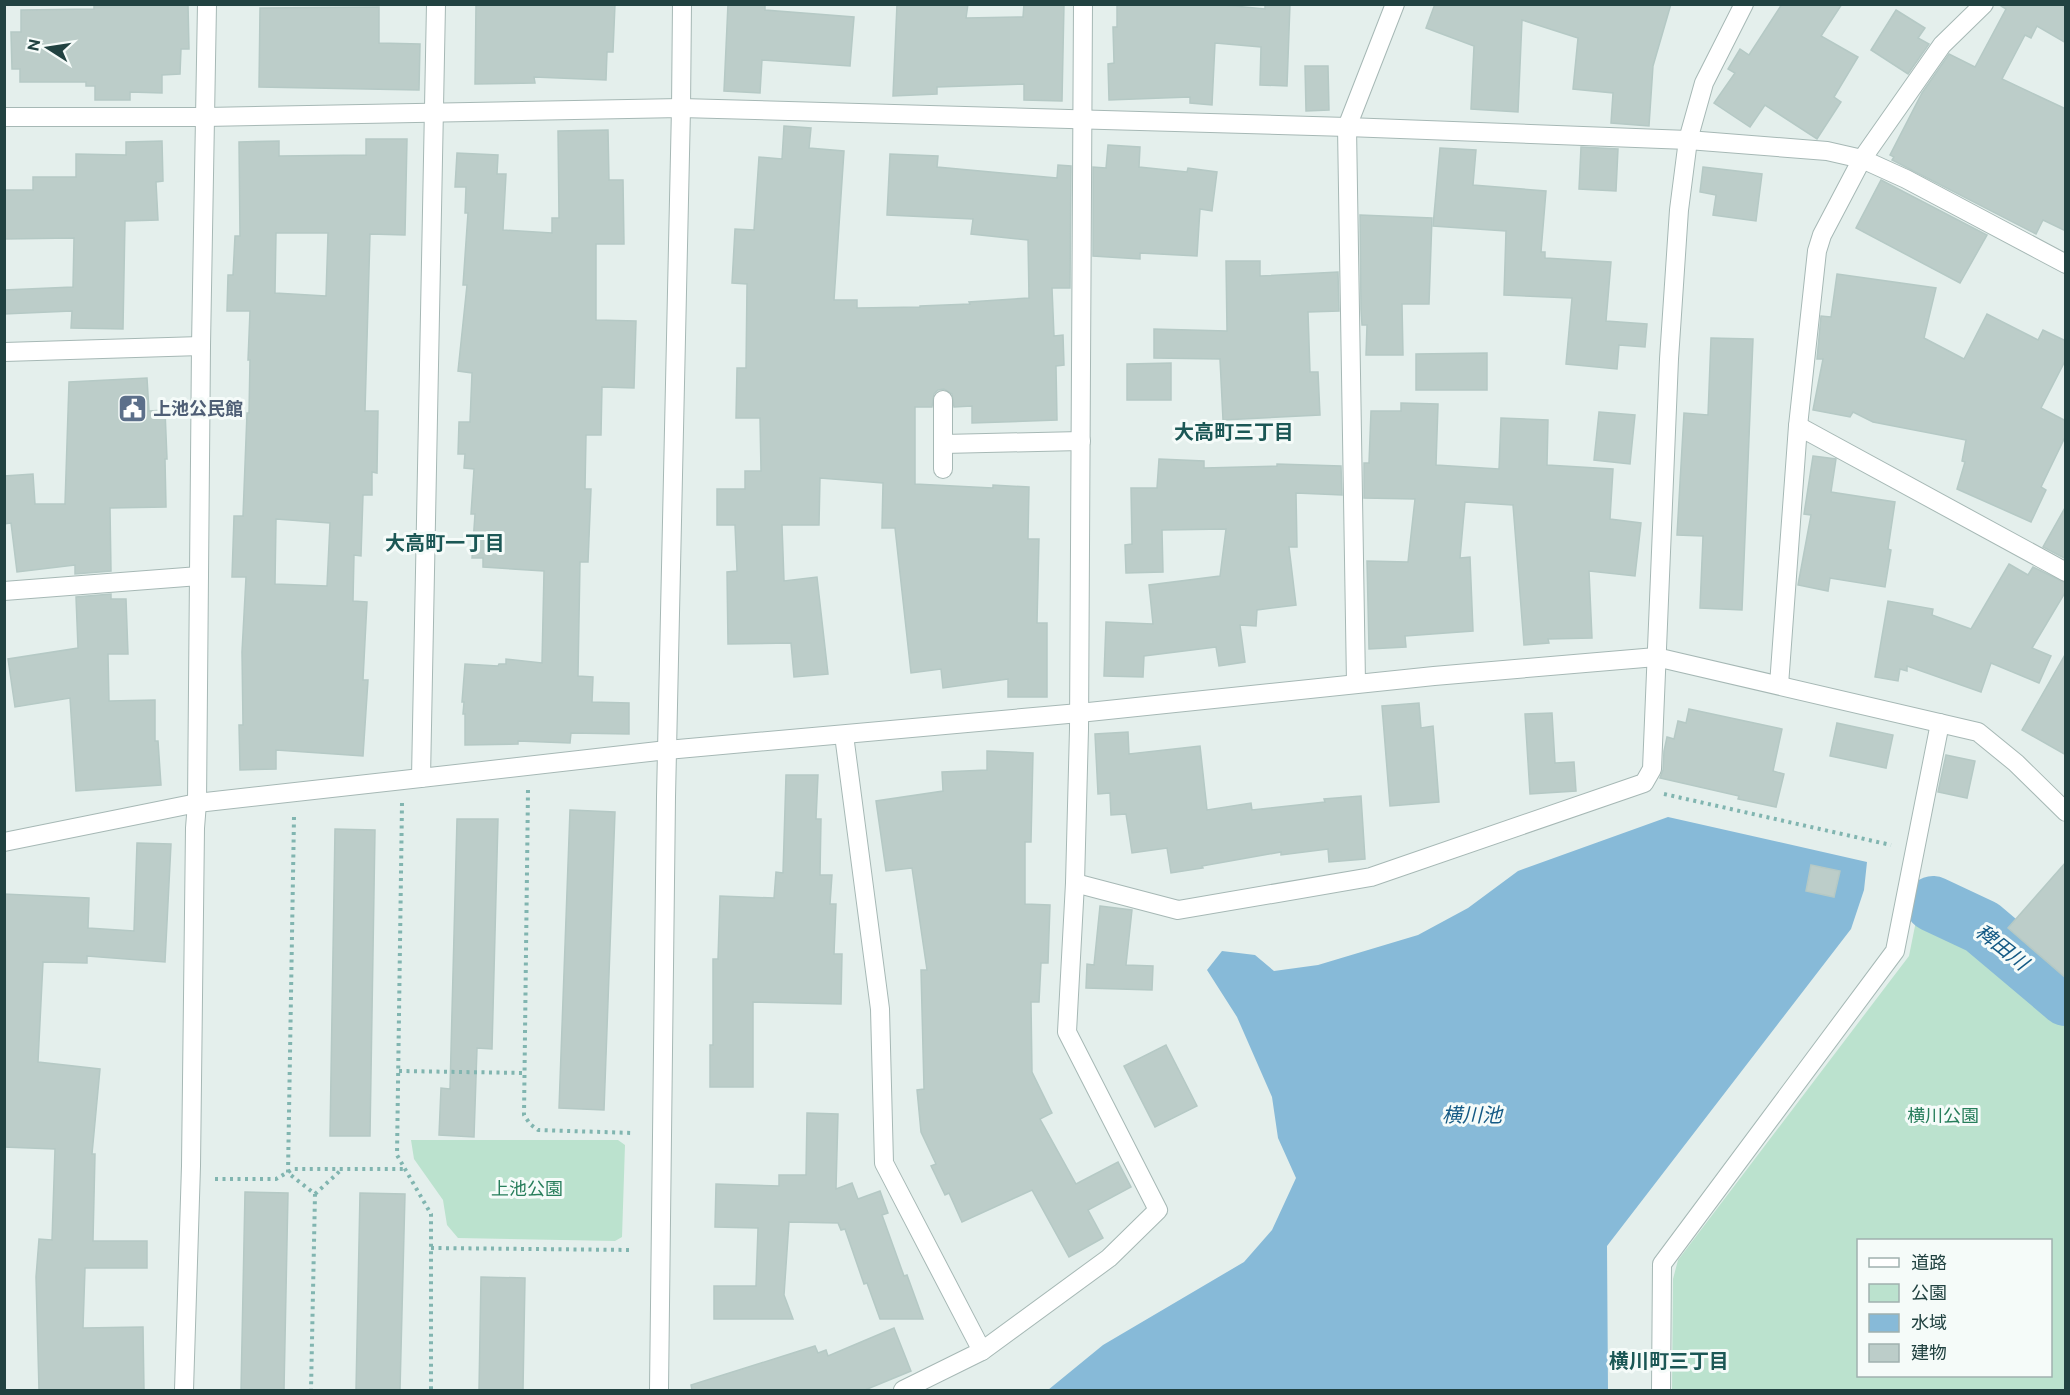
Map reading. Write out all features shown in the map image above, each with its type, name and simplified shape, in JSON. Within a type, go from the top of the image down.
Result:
[{"type":"street","points":[[184,1390],[197,803],[207,4]]},
{"type":"street","points":[[412,779],[435,112],[436,4]]},
{"type":"street","points":[[659,1390],[667,750],[682,4]]},
{"type":"street","points":[[903,1390],[982,1351],[1109,1258],[1158,1210],[1067,1032],[1075,883],[1079,713],[1083,4]]},
{"type":"street","points":[[1356,683],[1347,127],[1395,4]]},
{"type":"street","points":[[1075,883],[1178,910],[1371,877],[1644,783],[1652,770],[1669,359],[1679,210],[1688,140],[1704,83],[1744,4]]},
{"type":"street","points":[[1779,685],[1798,426],[1817,251],[1822,235],[1862,159],[1942,45],[1984,4]]},
{"type":"street","points":[[4,117],[206,117],[681,108],[1347,127],[1688,140],[1827,151],[1862,159],[1906,178],[2066,264]]},
{"type":"street","points":[[4,352],[201,346]]},
{"type":"street","points":[[943,469],[944,400]]},
{"type":"street","points":[[1798,426],[2066,572]]},
{"type":"street","points":[[943,444],[1081,441]]},
{"type":"street","points":[[4,591],[200,576]]},
{"type":"street","points":[[4,842],[197,803],[667,750],[1079,713],[1356,683],[1656,657],[1978,732],[2016,763],[2066,812]]},
{"type":"street","points":[[1661,1390],[1662,1264],[1895,951],[1941,723]]},
{"type":"street","points":[[844,735],[880,1009],[884,1163],[982,1351]]},
{"type":"path","points":[[412,779],[399,1071],[398,1155],[431,1214],[431,1390]]},
{"type":"path","points":[[528,786],[524,1115],[538,1130],[634,1133]]},
{"type":"path","points":[[1661,793],[1915,851]]},
{"type":"path","points":[[288,1173],[294,809]]},
{"type":"path","points":[[399,1071],[524,1073]]},
{"type":"path","points":[[190,1179],[276,1179],[293,1170],[406,1169]]},
{"type":"path","points":[[312,1390],[315,1194],[341,1170]]},
{"type":"path","points":[[288,1173],[315,1194]]},
{"type":"path","points":[[431,1248],[633,1250]]},
{"type":"green space","name":"横川公園","points":[[1918,911],[1974,941],[2024,974],[2065,1012],[2065,1390],[1672,1390],[1673,1279],[1678,1260],[1909,956]]},
{"type":"green space","name":"上池公園","points":[[411,1140],[618,1140],[625,1145],[622,1237],[615,1241],[458,1238],[447,1225],[443,1200],[414,1159]]},
{"type":"water","name":"横川池","points":[[1668,817],[1867,862],[1864,890],[1851,929],[1607,1246],[1608,1390],[1048,1390],[1103,1345],[1244,1262],[1272,1230],[1296,1178],[1278,1138],[1272,1097],[1237,1017],[1207,970],[1222,951],[1255,955],[1274,971],[1318,965],[1418,935],[1468,908],[1518,871]]},
{"type":"building","points":[[94,4],[188,4],[189,49],[181,49],[180,74],[162,75],[162,93],[130,92],[130,100],[95,100],[95,86],[86,86],[86,82],[20,82],[20,69],[12,69],[11,32],[21,32],[21,10],[94,9]]},
{"type":"building","points":[[476,4],[615,4],[613,52],[607,52],[606,80],[534,77],[535,83],[475,84]]},
{"type":"building","points":[[728,4],[765,4],[765,10],[854,17],[850,66],[762,60],[760,93],[724,91]]},
{"type":"building","points":[[897,4],[968,4],[966,18],[1023,17],[1024,4],[1064,4],[1062,101],[1024,100],[1024,84],[937,87],[937,94],[893,96]]},
{"type":"building","points":[[1117,4],[1214,4],[1265,9],[1265,4],[1290,4],[1287,86],[1260,85],[1261,47],[1215,43],[1212,105],[1190,103],[1190,97],[1109,100],[1108,64],[1114,63],[1113,27],[1117,27]]},
{"type":"building","points":[[1435,4],[1671,4],[1653,66],[1649,126],[1611,123],[1613,93],[1573,89],[1578,38],[1522,20],[1518,112],[1471,109],[1474,46],[1426,28]]},
{"type":"building","points":[[1782,4],[1842,4],[1821,36],[1858,57],[1834,97],[1841,102],[1817,139],[1765,105],[1750,127],[1714,103],[1735,73],[1728,69],[1740,49],[1749,55]]},
{"type":"building","points":[[1998,4],[2066,4],[2066,43],[2037,26],[2031,38],[2025,35],[2002,79],[2066,109],[2066,231],[2043,220],[2036,234],[1892,160],[1894,157],[1890,155],[1922,93],[1949,54],[1975,67],[2006,9]]},
{"type":"building","points":[[379,7],[379,43],[420,44],[419,90],[259,87],[260,8]]},
{"type":"building","points":[[1896,10],[1925,28],[1918,38],[1929,44],[1908,74],[1871,50]]},
{"type":"building","points":[[1305,66],[1328,66],[1329,110],[1306,111]]},
{"type":"building","points":[[784,126],[811,128],[809,148],[844,151],[834,300],[857,300],[857,308],[920,307],[1029,298],[1028,240],[971,234],[973,219],[887,215],[890,154],[938,156],[937,167],[1057,178],[1058,165],[1071,166],[1070,288],[1052,288],[1054,336],[1063,335],[1064,365],[1056,366],[1057,420],[972,423],[972,406],[954,407],[952,394],[944,389],[934,394],[932,407],[915,407],[915,484],[993,488],[993,485],[1029,487],[1028,539],[1039,539],[1037,623],[1047,623],[1047,697],[1008,697],[1008,679],[943,688],[941,669],[911,673],[895,528],[882,528],[883,483],[820,478],[819,525],[782,525],[784,581],[817,577],[828,674],[794,677],[791,643],[728,644],[727,572],[737,571],[735,525],[717,525],[717,489],[745,489],[745,471],[761,471],[760,418],[736,418],[737,368],[746,368],[747,284],[732,283],[735,229],[754,230],[759,157],[782,159]]},
{"type":"building","points":[[608,130],[609,180],[623,180],[624,244],[596,244],[596,320],[636,321],[634,388],[602,387],[601,435],[586,435],[585,489],[591,489],[588,562],[580,562],[578,676],[593,677],[592,702],[629,703],[629,734],[571,733],[570,743],[518,741],[518,744],[465,745],[465,714],[463,714],[464,702],[462,702],[465,664],[498,666],[506,664],[506,659],[542,663],[544,571],[483,567],[483,558],[472,558],[475,514],[471,514],[474,469],[464,468],[465,454],[458,454],[459,422],[470,422],[472,373],[458,371],[467,285],[463,285],[468,213],[465,213],[466,187],[455,187],[457,153],[498,155],[497,174],[506,174],[503,230],[552,233],[552,218],[559,218],[558,131]]},
{"type":"building","points":[[366,139],[407,139],[405,235],[370,234],[365,411],[378,411],[377,473],[372,472],[372,495],[363,495],[361,556],[354,555],[353,601],[367,602],[363,680],[368,680],[363,756],[276,750],[276,769],[240,770],[239,725],[243,725],[242,652],[246,577],[232,577],[234,516],[243,516],[247,413],[249,413],[250,311],[227,311],[228,275],[233,275],[235,236],[240,236],[239,142],[279,141],[279,156],[366,155]],"holes":[[[276,233],[328,233],[326,296],[275,293]],[[276,519],[330,523],[327,586],[275,584]]]},
{"type":"building","points":[[162,141],[163,181],[156,182],[158,220],[125,221],[123,329],[71,328],[72,311],[4,314],[4,290],[73,287],[74,238],[4,239],[4,190],[33,190],[33,177],[76,177],[76,154],[126,155],[126,142]]},
{"type":"building","points":[[1108,145],[1140,147],[1139,167],[1187,172],[1188,168],[1217,172],[1212,211],[1200,209],[1197,256],[1140,253],[1140,259],[1093,256],[1093,167],[1106,168]]},
{"type":"building","points":[[1581,147],[1618,149],[1616,191],[1579,189]]},
{"type":"building","points":[[1440,148],[1476,150],[1473,185],[1546,191],[1541,252],[1545,252],[1545,258],[1611,262],[1606,321],[1647,324],[1645,347],[1619,345],[1617,369],[1566,364],[1572,298],[1504,295],[1506,231],[1433,226]]},
{"type":"building","points":[[1703,167],[1762,174],[1756,221],[1713,215],[1716,195],[1700,192]]},
{"type":"building","points":[[1881,180],[1987,235],[1960,283],[1856,228]]},
{"type":"building","points":[[1360,215],[1432,218],[1429,304],[1402,304],[1403,355],[1366,355],[1367,325],[1362,325],[1361,310]]},
{"type":"building","points":[[1226,261],[1260,261],[1260,276],[1338,272],[1339,311],[1308,312],[1310,372],[1318,372],[1320,415],[1223,420],[1220,359],[1154,358],[1154,329],[1227,331]]},
{"type":"building","points":[[1837,274],[1936,288],[1924,338],[1964,359],[1987,314],[2038,340],[2043,330],[2066,341],[2066,359],[2041,408],[2066,421],[2066,435],[2041,487],[2046,490],[2031,522],[1957,489],[1965,462],[1962,461],[1966,440],[1873,422],[1853,412],[1850,417],[1813,410],[1823,359],[1817,359],[1821,316],[1831,317]]},
{"type":"building","points":[[1711,338],[1753,339],[1742,610],[1700,608],[1703,536],[1677,535],[1684,413],[1708,415]]},
{"type":"building","points":[[1487,353],[1487,390],[1416,390],[1416,354]]},
{"type":"building","points":[[1171,363],[1171,400],[1127,400],[1127,364]]},
{"type":"building","points":[[147,378],[149,411],[165,410],[166,507],[110,508],[111,571],[75,574],[75,565],[17,572],[11,523],[4,524],[4,476],[33,474],[35,504],[65,504],[69,382]]},
{"type":"building","points":[[1401,403],[1438,404],[1436,465],[1499,469],[1501,418],[1548,420],[1547,465],[1613,469],[1610,519],[1641,523],[1635,576],[1589,571],[1592,638],[1548,639],[1549,643],[1524,645],[1513,505],[1465,502],[1460,558],[1470,557],[1473,631],[1405,636],[1406,647],[1369,649],[1367,561],[1408,562],[1415,499],[1364,498],[1364,463],[1369,463],[1371,411],[1401,411]]},
{"type":"building","points":[[1599,412],[1635,415],[1630,464],[1594,460]]},
{"type":"building","points":[[1813,456],[1836,459],[1831,492],[1895,502],[1885,587],[1830,578],[1828,591],[1798,585],[1811,515],[1804,514]]},
{"type":"building","points":[[1159,459],[1204,461],[1204,468],[1277,466],[1277,464],[1341,466],[1342,495],[1296,493],[1297,547],[1289,547],[1296,605],[1257,610],[1256,626],[1240,625],[1245,662],[1219,666],[1216,647],[1144,656],[1143,677],[1104,676],[1106,622],[1153,624],[1149,585],[1220,576],[1226,529],[1162,530],[1163,572],[1126,573],[1125,545],[1132,544],[1131,488],[1157,488]]},
{"type":"building","points":[[2066,506],[2066,559],[2043,547]]},
{"type":"building","points":[[2009,564],[2028,575],[2033,567],[2066,583],[2066,591],[2032,648],[2051,656],[2039,683],[1991,663],[1981,692],[1907,666],[1907,671],[1900,669],[1898,681],[1875,677],[1888,601],[1933,609],[1932,615],[1971,629]]},
{"type":"building","points":[[111,594],[111,599],[126,599],[128,654],[108,654],[109,701],[155,700],[155,741],[158,741],[161,785],[76,791],[70,698],[15,707],[8,659],[78,648],[76,597]]},
{"type":"building","points":[[2066,653],[2066,755],[2022,730]]},
{"type":"building","points":[[1419,703],[1421,728],[1433,726],[1439,802],[1390,806],[1382,706]]},
{"type":"building","points":[[1689,709],[1782,729],[1773,771],[1784,774],[1776,807],[1660,778],[1667,737],[1674,739],[1678,721],[1686,723]]},
{"type":"building","points":[[1552,713],[1555,763],[1574,762],[1576,791],[1530,794],[1525,714]]},
{"type":"building","points":[[1837,723],[1893,735],[1886,768],[1830,756]]},
{"type":"building","points":[[1128,732],[1129,754],[1200,746],[1207,810],[1251,803],[1252,810],[1361,796],[1365,859],[1329,862],[1328,849],[1281,855],[1281,852],[1171,873],[1167,848],[1132,853],[1126,814],[1111,815],[1110,793],[1098,794],[1095,734]]},
{"type":"building","points":[[987,751],[1033,753],[1031,842],[1025,842],[1025,904],[1050,905],[1048,963],[1041,963],[1039,1002],[1031,1002],[1032,1072],[1052,1113],[1040,1119],[1076,1184],[1118,1162],[1131,1187],[1088,1210],[1103,1238],[1069,1257],[1032,1190],[962,1222],[949,1193],[945,1195],[931,1166],[936,1164],[921,1132],[917,1090],[924,1089],[921,970],[927,970],[912,868],[886,871],[876,801],[943,791],[942,772],[987,770]]},
{"type":"building","points":[[1946,755],[1975,761],[1967,798],[1938,792]]},
{"type":"building","points":[[786,775],[818,775],[816,819],[821,819],[820,875],[832,875],[830,904],[836,904],[834,954],[842,954],[841,1004],[753,1002],[753,1087],[710,1087],[710,1045],[713,1045],[713,959],[718,959],[720,896],[774,898],[776,872],[783,873]]},
{"type":"building","points":[[570,810],[615,812],[604,1110],[559,1108]]},
{"type":"building","points":[[457,819],[498,819],[492,1049],[477,1048],[474,1137],[439,1135],[441,1088],[450,1089]]},
{"type":"building","points":[[335,829],[375,830],[370,1136],[330,1136]]},
{"type":"building","points":[[137,843],[171,844],[165,962],[87,956],[87,963],[43,962],[38,1062],[100,1069],[92,1154],[95,1154],[93,1241],[147,1241],[147,1268],[85,1268],[83,1328],[143,1327],[144,1390],[39,1390],[36,1277],[39,1239],[52,1240],[55,1149],[4,1147],[6,941],[4,940],[4,894],[89,898],[88,928],[134,931]]},
{"type":"building","points":[[2066,862],[2066,978],[2008,928]]},
{"type":"building","points":[[1811,865],[1840,871],[1834,897],[1806,891]]},
{"type":"building","points":[[1100,906],[1132,910],[1126,965],[1153,966],[1152,990],[1086,988],[1087,964],[1094,965]]},
{"type":"building","points":[[1166,1045],[1197,1106],[1155,1127],[1124,1066]]},
{"type":"building","points":[[807,1113],[838,1114],[836,1189],[852,1183],[858,1199],[880,1191],[888,1213],[882,1215],[904,1276],[907,1275],[923,1319],[880,1319],[867,1283],[864,1284],[845,1229],[841,1230],[838,1223],[789,1222],[784,1295],[793,1319],[714,1319],[714,1286],[756,1286],[758,1228],[715,1227],[716,1184],[779,1186],[779,1175],[806,1175]]},
{"type":"building","points":[[245,1192],[288,1193],[284,1390],[241,1390]]},
{"type":"building","points":[[360,1193],[405,1194],[400,1390],[356,1390]]},
{"type":"building","points":[[481,1277],[525,1278],[523,1390],[479,1390]]},
{"type":"building","points":[[894,1328],[911,1371],[865,1390],[692,1390],[691,1385],[815,1346],[818,1353],[826,1350],[828,1356]]},
{"type":"waterway","name":"稗田川","points":[[1933,904],[1982,927],[2066,998]]},
{"type":"place","name":"上池公民館","points":[[132,409]]},
{"type":"district","name":"大高町三丁目","points":[[1234,432]]},
{"type":"district","name":"大高町一丁目","points":[[445,543]]},
{"type":"district","name":"横川町三丁目","points":[[1669,1361]]}]
